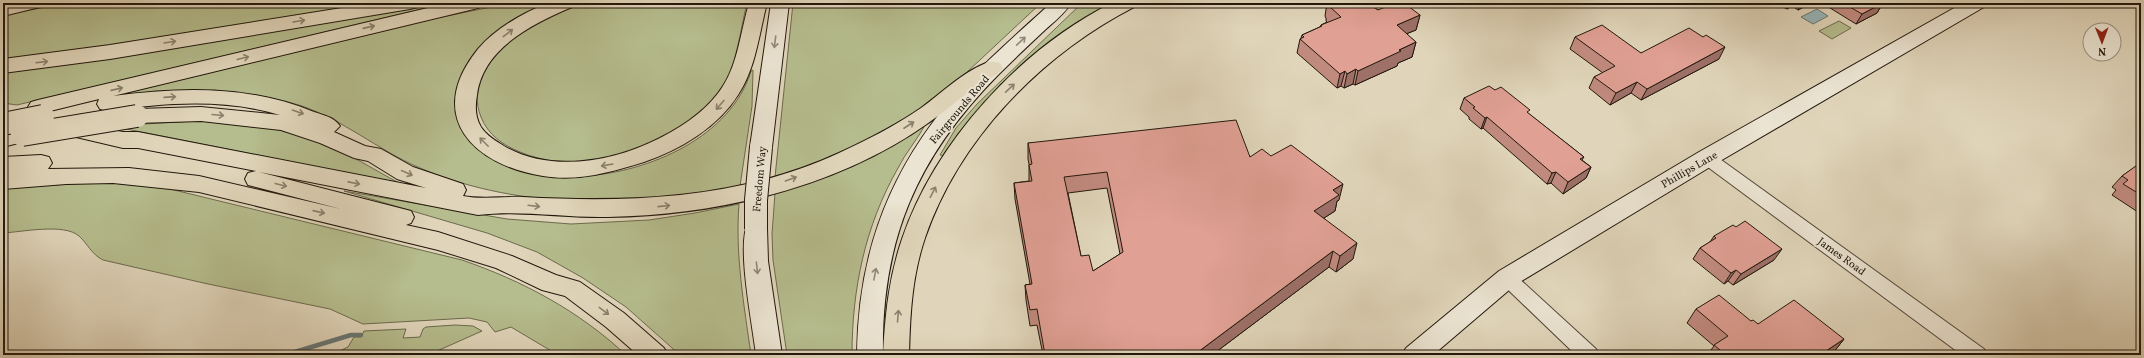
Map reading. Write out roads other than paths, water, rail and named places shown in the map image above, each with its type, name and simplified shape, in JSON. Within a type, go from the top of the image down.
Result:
[{"type":"highway","points":[[3,10],[33,3]]},
{"type":"highway","points":[[3,66],[63,59],[410,3]]},
{"type":"highway","points":[[3,115],[474,3]]},
{"type":"highway","points":[[564,3],[517,26],[483,56],[476,66],[467,86],[465,112],[468,123],[483,144],[498,154],[527,165],[565,169],[606,165],[642,156],[679,139],[710,116],[721,105],[736,80],[758,4]]},
{"type":"highway","points":[[896,355],[900,293],[906,263],[923,212],[945,169],[991,106],[1035,65],[1074,35],[1127,3]]},
{"type":"highway","points":[[3,115],[123,140],[138,140],[478,207],[495,204],[581,209],[637,208],[697,202],[766,188],[844,159],[900,131],[941,104],[975,76],[993,68]]},
{"type":"highway","points":[[3,124],[132,100],[182,96],[253,100],[290,109],[314,119],[370,149],[373,154]]},
{"type":"highway","points":[[13,137],[80,124],[137,116],[201,114],[283,123],[328,138],[362,153],[373,154],[405,173],[451,189],[485,197],[495,204]]},
{"type":"highway","points":[[123,140],[131,146],[309,192],[499,244],[559,272],[572,289],[615,320],[655,355]]},
{"type":"highway","points":[[3,165],[44,163],[112,164],[193,178],[199,184]]},
{"type":"highway","points":[[3,182],[50,176],[83,175],[130,176],[182,184],[199,184],[445,243],[504,262],[550,283],[572,289]]},
{"type":"main road","name":"Freedom Way","points":[[769,355],[756,261],[756,200],[780,3]]},
{"type":"main road","name":"Fairgrounds Road","points":[[870,355],[869,320],[875,273],[883,242],[895,206],[914,166],[939,130],[993,68],[1062,3]]},
{"type":"main road","name":"Phillips Lane","points":[[1415,355],[1507,278],[1707,158],[1977,3]]},
{"type":"street","name":"James Road","points":[[1707,158],[1977,355]]},
{"type":"street","points":[[1507,278],[1589,355]]},
{"type":"water","points":[[1817,9],[1828,16],[1813,24],[1801,17]]},
{"type":"waterway","points":[[285,355],[351,335],[361,335]]}]
